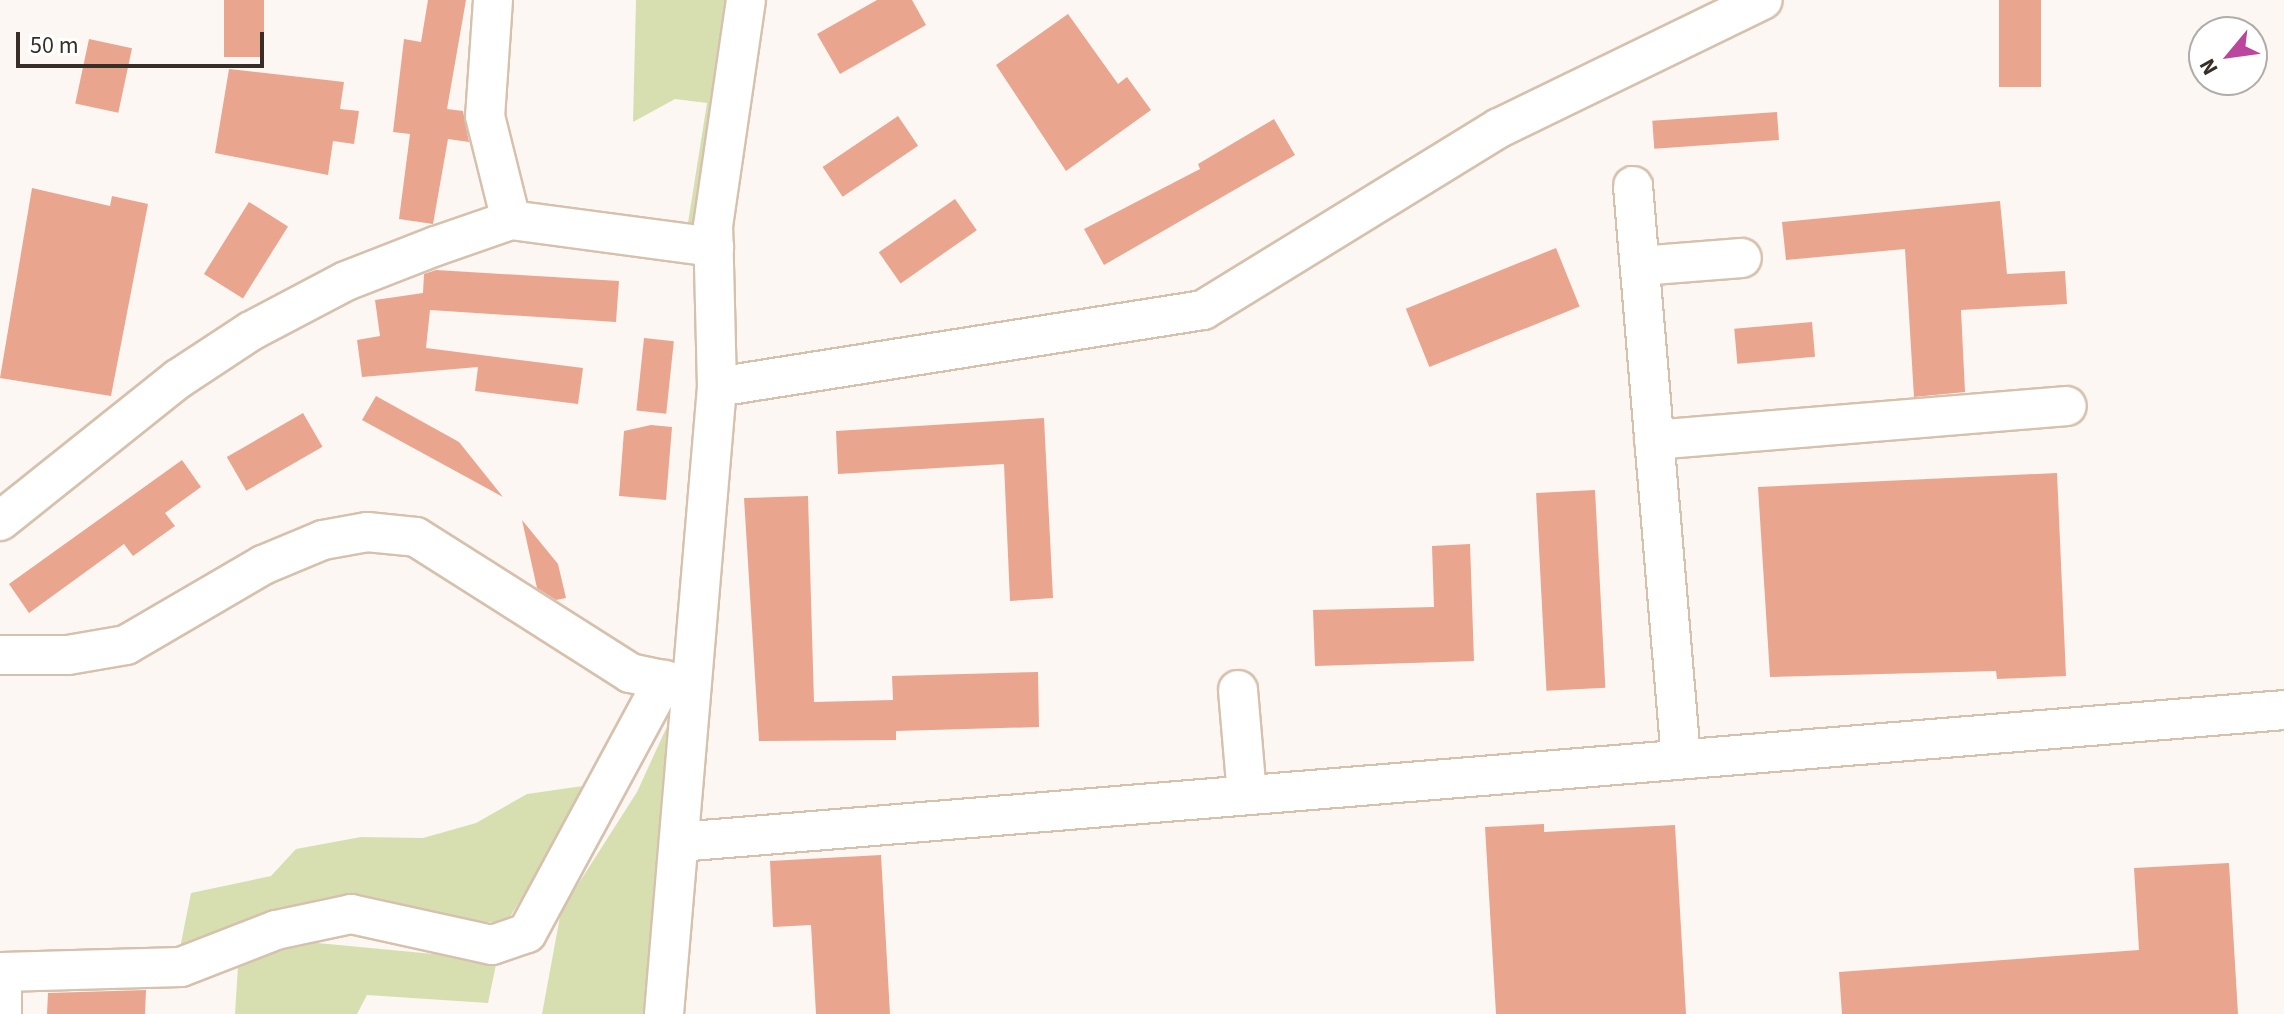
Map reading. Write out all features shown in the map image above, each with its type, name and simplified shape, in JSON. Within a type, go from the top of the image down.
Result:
[{"type":"street","points":[[493,0],[485,116],[511,220]]},
{"type":"street","points":[[664,1014],[679,842],[678,683],[717,387],[714,247],[725,114],[746,0]]},
{"type":"street","points":[[717,387],[1203,310],[1499,128],[1763,0]]},
{"type":"street","points":[[1633,186],[1681,759]]},
{"type":"street","points":[[0,521],[178,379],[251,331],[346,281],[511,220],[714,247]]},
{"type":"street","points":[[1640,266],[1742,258]]},
{"type":"street","points":[[1654,440],[2067,406]]},
{"type":"street","points":[[0,655],[68,655],[126,645],[263,565],[323,540],[367,532],[416,537],[630,673],[678,683]]},
{"type":"street","points":[[2,1014],[2,972],[181,967],[276,930],[351,914],[492,945],[527,933],[678,683]]},
{"type":"street","points":[[1238,690],[1247,795]]},
{"type":"street","points":[[679,842],[2284,710]]},
{"type":"green space","points":[[636,0],[733,0],[695,225],[687,229],[707,103],[675,99],[633,122]]},
{"type":"green space","points":[[675,709],[650,1014],[542,1014],[561,911],[637,792]]},
{"type":"green space","points":[[590,785],[507,922],[470,922],[356,902],[179,953],[191,893],[271,876],[296,849],[361,837],[423,838],[476,823],[527,794]]},
{"type":"green space","points":[[307,942],[497,960],[488,1003],[367,995],[357,1014],[235,1014],[238,966]]},
{"type":"building","points":[[224,0],[264,0],[264,57],[224,57]]},
{"type":"building","points":[[428,0],[466,0],[447,109],[463,111],[469,142],[448,139],[433,224],[399,219],[410,134],[393,132],[404,39],[421,42]]},
{"type":"building","points":[[877,0],[912,0],[926,25],[840,74],[817,34]]},
{"type":"building","points":[[1999,0],[2041,0],[2041,87],[1999,87]]},
{"type":"building","points":[[1068,14],[1118,84],[1127,77],[1151,110],[1066,171],[996,65]]},
{"type":"building","points":[[89,39],[132,48],[118,113],[75,104]]},
{"type":"building","points":[[229,69],[344,82],[340,109],[359,111],[354,144],[333,141],[328,175],[215,153]]},
{"type":"building","points":[[1777,112],[1779,140],[1654,149],[1652,121]]},
{"type":"building","points":[[898,116],[918,146],[843,197],[823,167]]},
{"type":"building","points":[[1274,119],[1295,155],[1104,265],[1084,229],[1200,169],[1198,164]]},
{"type":"building","points":[[32,188],[110,206],[112,196],[148,204],[111,396],[0,378]]},
{"type":"building","points":[[955,199],[977,230],[901,283],[879,252]]},
{"type":"building","points":[[2000,201],[2007,274],[2065,271],[2067,304],[1961,310],[1965,392],[1914,397],[1905,249],[1786,260],[1782,222]]},
{"type":"building","points":[[249,202],[288,226],[243,298],[204,274]]},
{"type":"building","points":[[1556,248],[1580,306],[1429,367],[1406,309]]},
{"type":"building","points":[[436,270],[619,281],[616,322],[430,310],[426,348],[583,368],[578,404],[475,391],[478,367],[362,377],[357,340],[380,336],[375,300],[423,293],[424,274]]},
{"type":"building","points":[[1812,322],[1815,357],[1737,364],[1734,329]]},
{"type":"building","points":[[644,338],[674,341],[666,414],[636,411]]},
{"type":"building","points":[[376,396],[459,442],[503,497],[362,420]]},
{"type":"building","points":[[303,413],[322,447],[246,491],[227,457]]},
{"type":"building","points":[[1044,418],[1053,598],[1010,601],[1004,464],[838,474],[836,431]]},
{"type":"building","points":[[651,425],[672,427],[666,500],[619,496],[624,431]]},
{"type":"building","points":[[182,460],[201,487],[165,513],[175,526],[133,556],[124,544],[29,613],[9,584]]},
{"type":"building","points":[[2057,473],[2066,676],[1997,679],[1996,671],[1770,677],[1758,487]]},
{"type":"building","points":[[1595,490],[1605,688],[1546,691],[1536,493]]},
{"type":"building","points":[[808,496],[814,702],[893,700],[892,676],[1038,672],[1039,727],[896,731],[896,740],[759,741],[744,498]]},
{"type":"building","points":[[522,520],[558,564],[566,598],[556,600],[537,588]]},
{"type":"building","points":[[1470,544],[1474,661],[1315,666],[1313,610],[1434,607],[1432,546]]},
{"type":"building","points":[[1544,824],[1544,832],[1675,825],[1686,1014],[1496,1014],[1485,827]]},
{"type":"building","points":[[881,855],[890,1014],[816,1014],[811,925],[773,927],[770,861]]},
{"type":"building","points":[[2229,863],[2238,1014],[1842,1014],[1839,972],[2139,950],[2134,868]]},
{"type":"building","points":[[146,990],[145,1014],[47,1014],[48,993]]}]
